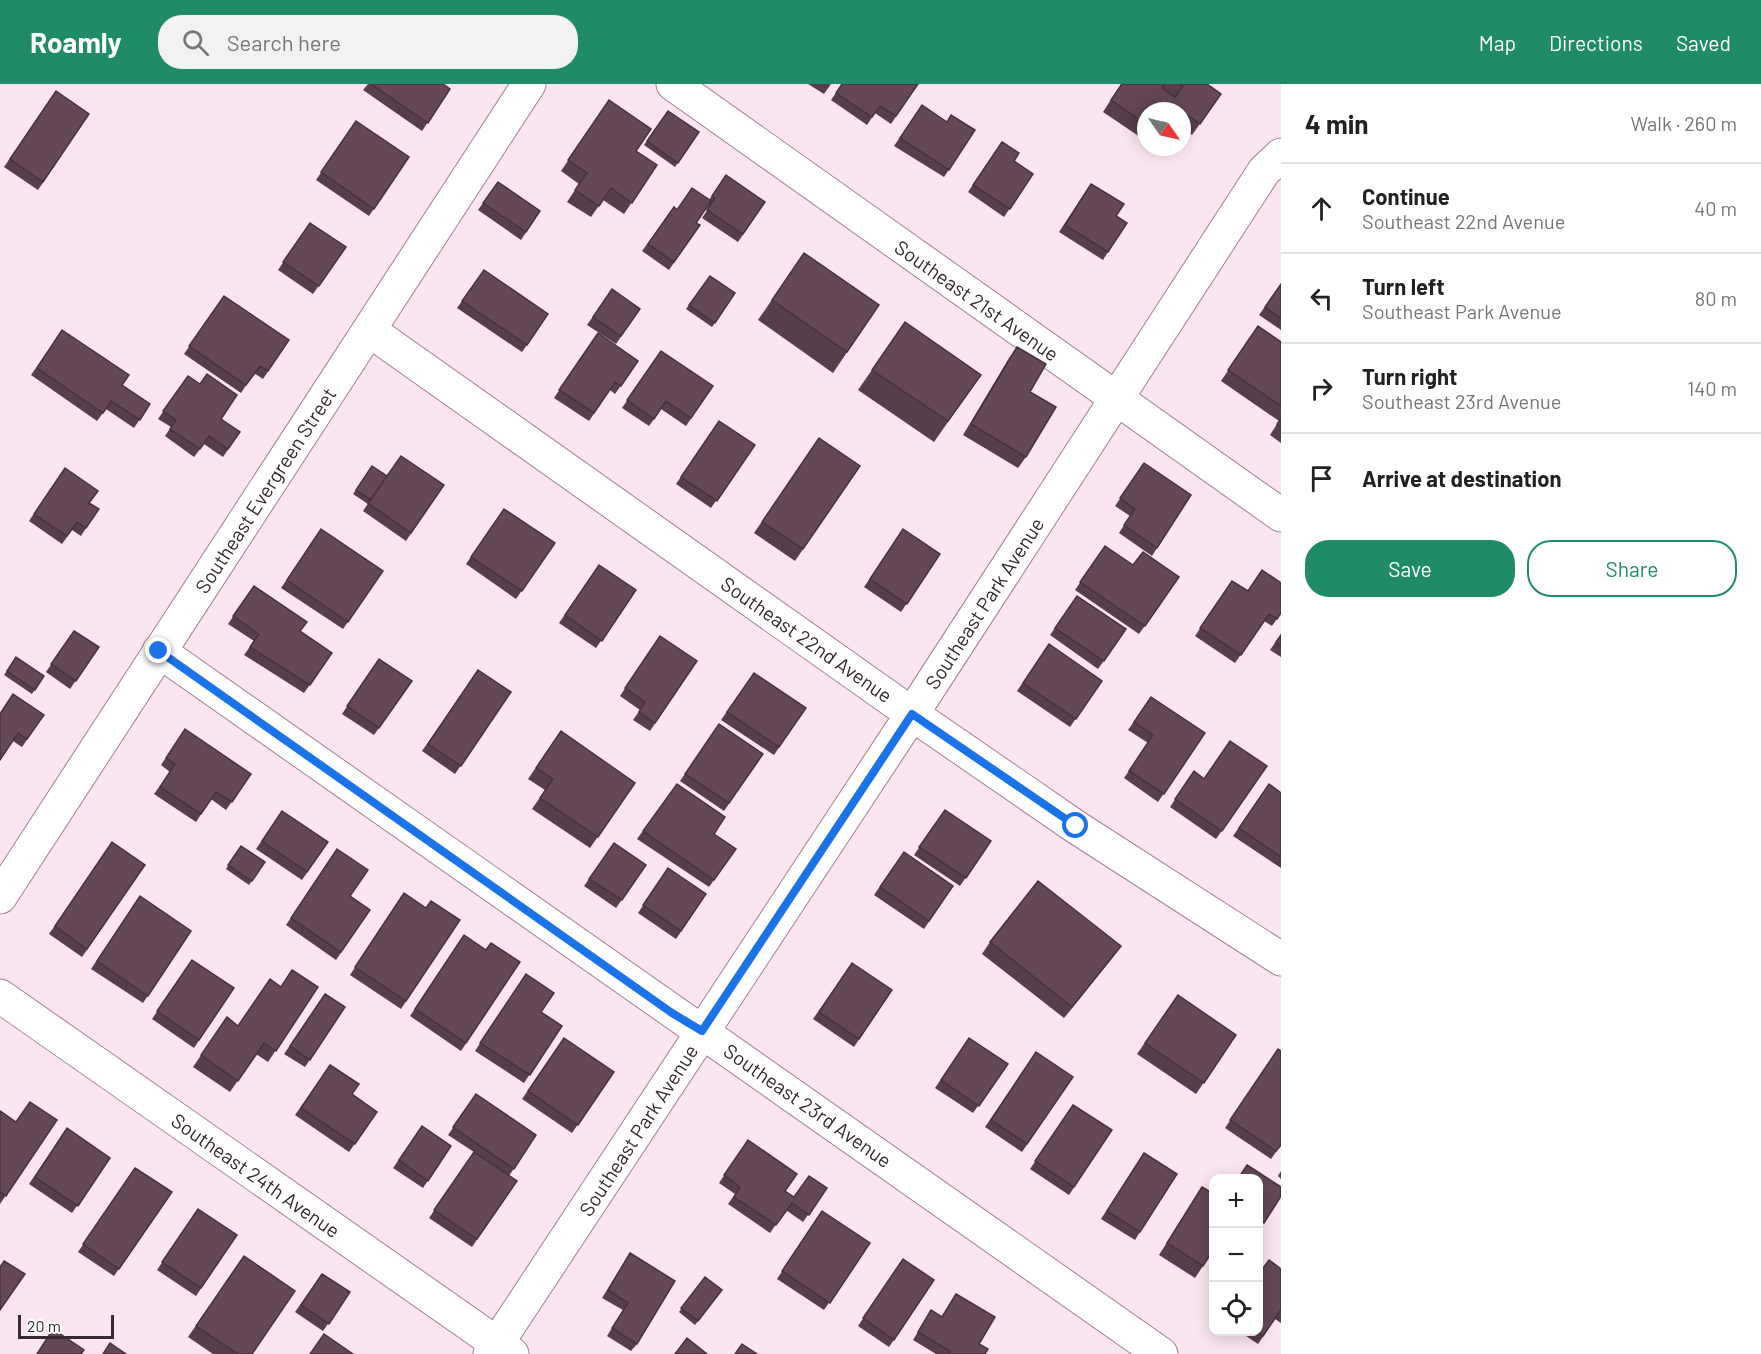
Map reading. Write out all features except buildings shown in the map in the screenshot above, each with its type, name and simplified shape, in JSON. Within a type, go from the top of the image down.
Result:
[{"type":"street","name":"Southeast Evergreen Street","points":[[0,897],[530,84]]},
{"type":"street","name":"Southeast 21st Avenue","points":[[673,84],[1281,515]]},
{"type":"street","name":"Southeast Park Avenue","points":[[500,1351],[702,1031],[1118,399],[1264,171],[1281,155]]},
{"type":"street","name":"Southeast 22nd Avenue","points":[[369,330],[912,714],[1076,826],[1281,959]]},
{"type":"street","name":"Southeast 23rd Avenue","points":[[159,651],[1161,1354]]},
{"type":"street","name":"Southeast 24th Avenue","points":[[0,996],[500,1351]]},
{"type":"route","points":[[159,651],[672,1013],[702,1031],[912,714],[1076,826]]}]
